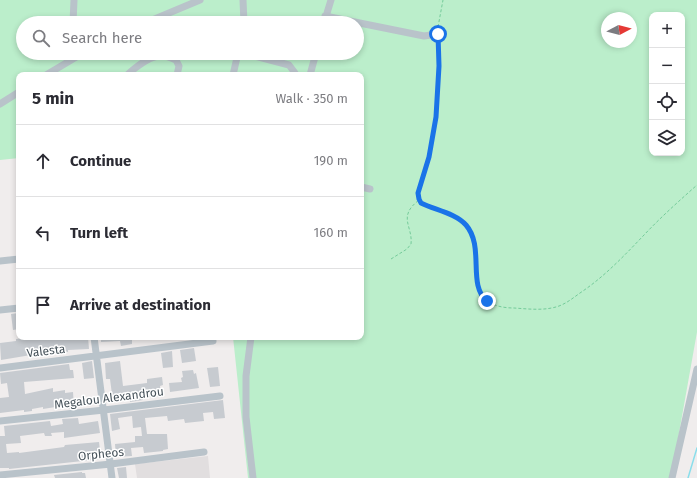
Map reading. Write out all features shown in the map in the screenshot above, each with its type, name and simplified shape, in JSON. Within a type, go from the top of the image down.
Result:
[{"type":"street","points":[[74,0],[74,16]]},
{"type":"street","points":[[162,16],[200,0]]},
{"type":"street","points":[[243,0],[244,16]]},
{"type":"street","points":[[325,16],[331,0]]},
{"type":"street","points":[[364,26],[424,36],[438,34]]},
{"type":"street","points":[[50,72],[67,60]]},
{"type":"street","points":[[130,72],[149,60]]},
{"type":"street","points":[[176,60],[179,66],[178,72]]},
{"type":"street","points":[[233,72],[236,60]]},
{"type":"street","points":[[270,60],[289,65],[295,72]]},
{"type":"street","points":[[311,72],[314,60]]},
{"type":"street","points":[[0,104],[16,94]]},
{"type":"street","points":[[364,187],[370,189]]},
{"type":"street","points":[[0,261],[16,259]]},
{"type":"street","points":[[0,310],[16,308]]},
{"type":"street","points":[[94,340],[112,478]]},
{"type":"street","points":[[251,340],[246,376],[246,417],[253,478]]},
{"type":"street","name":"Valesta","points":[[0,368],[213,341]]},
{"type":"street","points":[[672,478],[697,369]]},
{"type":"street","name":"Megalou Alexandrou","points":[[0,421],[220,396]]},
{"type":"street","name":"Orpheos","points":[[0,475],[111,464],[204,452]]},
{"type":"path","points":[[443,0],[438,24],[439,66],[436,117],[429,157],[418,193],[421,203],[459,219],[470,230],[476,254],[478,289],[482,298],[495,305],[510,308],[538,309],[560,305],[587,288],[611,269],[664,215],[697,185]]},
{"type":"path","points":[[391,259],[411,244],[407,219],[408,212],[419,199]]},
{"type":"shaded area","points":[[208,456],[210,478],[137,478],[135,464]]},
{"type":"green space","points":[[0,0],[697,0],[697,332],[671,478],[248,478],[233,340],[364,340],[364,72],[16,72],[16,158],[0,160]]},
{"type":"building","points":[[16,313],[16,330],[13,330],[11,314]]},
{"type":"building","points":[[88,340],[89,349],[68,350],[68,352],[31,355],[1,360],[0,343],[16,341]]},
{"type":"building","points":[[101,340],[132,340],[132,344],[121,346],[120,341],[101,342]]},
{"type":"building","points":[[194,348],[196,361],[182,363],[180,350]]},
{"type":"building","points":[[172,351],[173,367],[163,368],[161,353]]},
{"type":"building","points":[[92,361],[94,378],[84,379],[82,363]]},
{"type":"building","points":[[120,361],[123,386],[147,383],[147,379],[162,377],[163,385],[160,386],[161,396],[143,398],[143,400],[130,402],[130,400],[113,402],[110,379],[106,379],[105,363]]},
{"type":"building","points":[[69,364],[70,370],[73,370],[74,378],[24,382],[25,394],[53,388],[53,392],[65,390],[65,393],[73,392],[74,408],[69,409],[68,405],[43,409],[43,407],[24,412],[24,410],[0,413],[0,398],[9,397],[7,383],[1,384],[0,373]]},
{"type":"building","points":[[218,367],[220,386],[210,387],[207,368]]},
{"type":"building","points":[[193,370],[194,374],[196,373],[199,388],[170,392],[169,383],[182,382],[182,371]]},
{"type":"building","points":[[223,400],[225,418],[214,419],[213,412],[203,413],[204,421],[185,423],[184,419],[168,421],[167,416],[145,418],[147,434],[167,434],[168,449],[144,453],[143,447],[131,448],[132,456],[116,457],[115,444],[135,442],[135,436],[142,436],[141,427],[133,428],[132,416],[118,418],[120,429],[112,431],[110,414]]},
{"type":"building","points":[[78,418],[79,424],[98,421],[100,433],[64,438],[64,432],[51,433],[52,436],[45,436],[44,433],[20,436],[21,443],[6,444],[7,453],[19,453],[64,447],[65,445],[99,442],[101,459],[9,469],[0,468],[0,436],[5,436],[4,426],[50,421],[51,426],[63,424],[62,419]]},
{"type":"building","points":[[126,467],[127,478],[119,478],[117,468]]},
{"type":"building","points":[[85,473],[86,478],[55,478],[54,475]]},
{"type":"waterway","points":[[688,478],[697,448]]},
{"type":"route","points":[[438,34],[439,80],[436,117],[425,175],[418,196],[421,203],[459,219],[470,230],[476,254],[478,289],[482,298],[487,301]]}]
